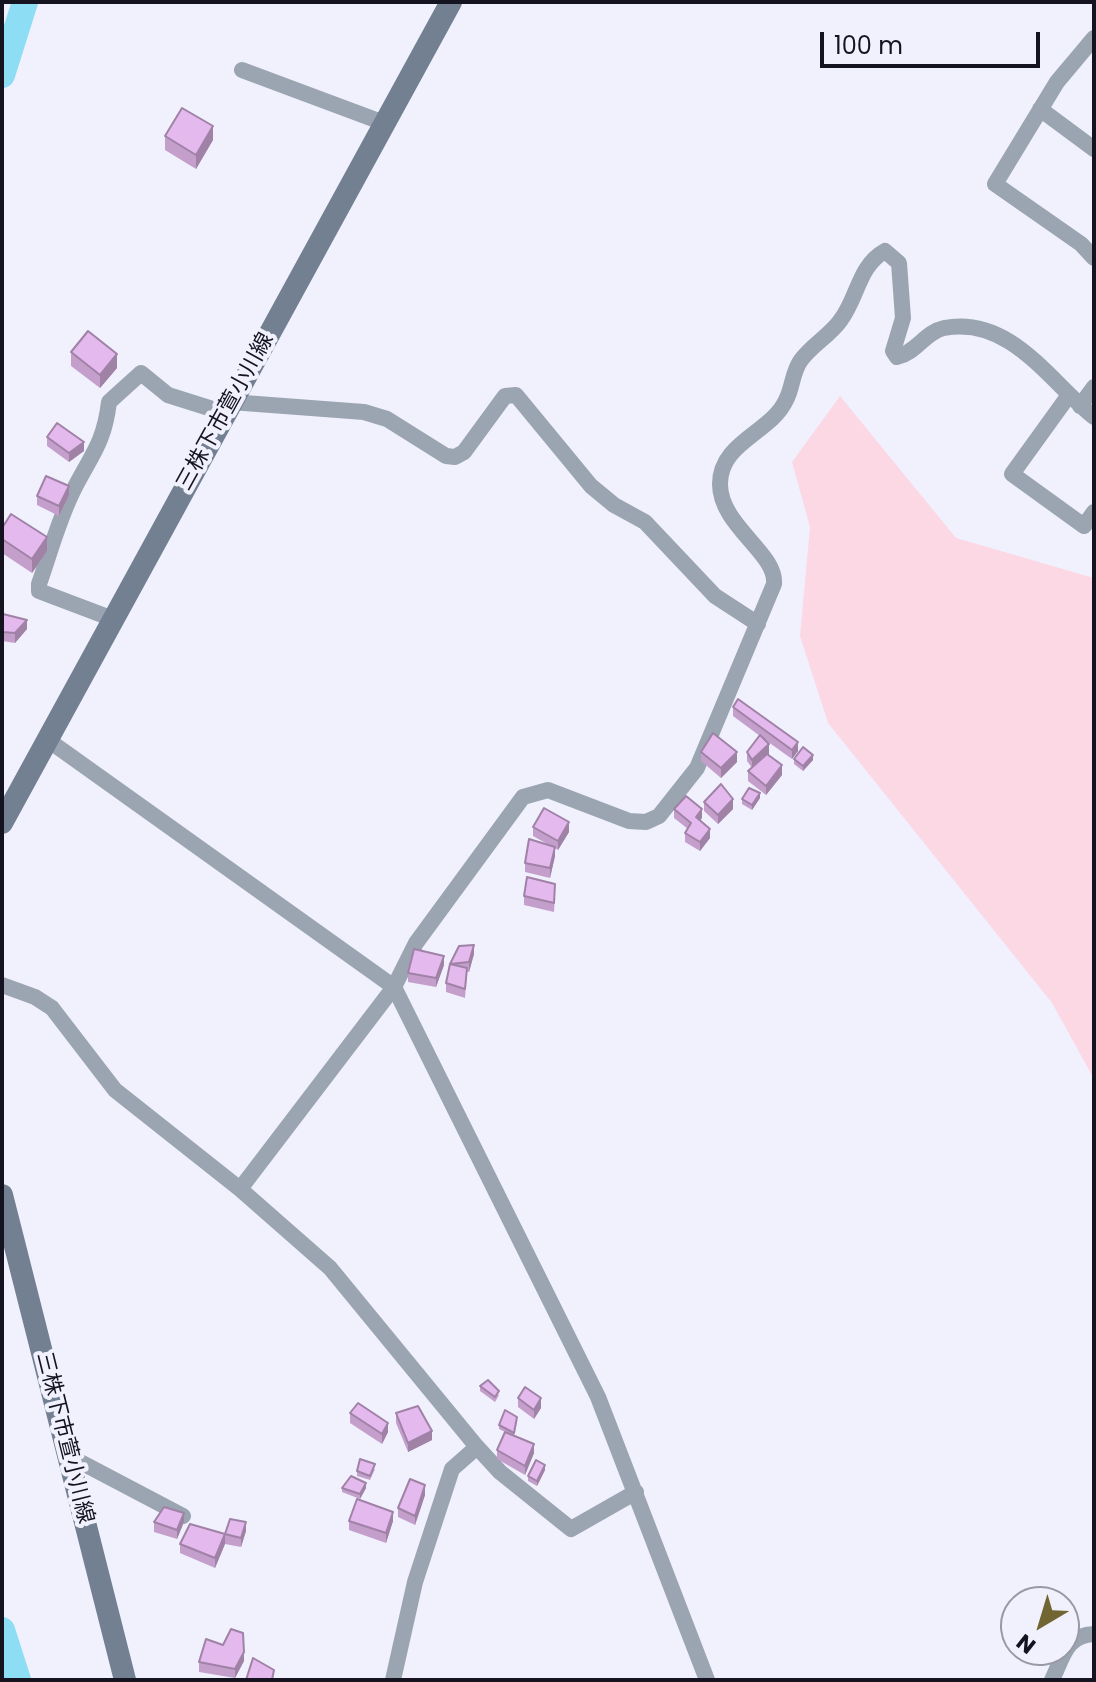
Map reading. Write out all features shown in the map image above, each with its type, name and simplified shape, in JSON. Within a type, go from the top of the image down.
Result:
[{"type":"main road","name":"三株下市萱小川線","points":[[2,823],[451,2]]},
{"type":"main road","name":"三株下市萱小川線","points":[[2,1195],[125,1680]]},
{"type":"street","points":[[1094,38],[1057,82],[995,184],[1081,244],[1094,258]]},
{"type":"street","points":[[242,70],[384,123]]},
{"type":"street","points":[[1040,109],[1094,149]]},
{"type":"street","points":[[245,1182],[394,987],[416,943],[523,797],[548,790],[629,821],[646,822],[659,816],[697,768],[775,578],[725,508],[720,484],[725,465],[741,442],[776,415],[786,400],[801,360],[840,323],[854,299],[863,272],[875,256],[885,251],[899,263],[903,318],[893,351],[897,357],[905,355],[929,334],[945,328],[976,328],[1000,335],[1033,358],[1094,417]]},
{"type":"street","points":[[113,619],[39,591],[39,584],[74,489],[100,442],[109,402],[141,373],[168,395],[228,408],[364,412],[387,419],[446,456],[455,457],[464,452],[505,396],[516,395],[591,486],[614,505],[645,522],[715,596],[758,624]]},
{"type":"street","points":[[1094,387],[1074,400],[1012,474],[1084,526],[1094,512]]},
{"type":"street","points":[[48,740],[394,987],[605,1414],[707,1680]]},
{"type":"street","points":[[2,985],[35,997],[67,1025],[115,1090],[245,1182],[330,1268],[500,1472],[571,1529],[636,1492]]},
{"type":"street","points":[[393,1680],[415,1582],[452,1469],[477,1447]]},
{"type":"street","points":[[69,1456],[183,1516]]},
{"type":"street","points":[[1052,1680],[1071,1639],[1078,1635],[1094,1634]]},
{"type":"shaded area","points":[[840,396],[956,538],[1094,578],[1094,1079],[1052,1003],[828,723],[800,636],[810,527],[792,462]]},
{"type":"building","points":[[182,108],[213,126],[196,155],[165,136]]},
{"type":"building","points":[[88,331],[117,354],[100,375],[71,352]]},
{"type":"building","points":[[57,423],[84,442],[69,453],[47,437]]},
{"type":"building","points":[[46,476],[69,486],[59,506],[37,496]]},
{"type":"building","points":[[11,514],[47,537],[32,559],[2,539],[2,528]]},
{"type":"building","points":[[3,614],[27,620],[15,633],[2,632]]},
{"type":"building","points":[[738,699],[798,742],[792,750],[733,707]]},
{"type":"building","points":[[713,733],[737,752],[721,768],[701,752]]},
{"type":"building","points":[[760,735],[769,744],[752,760],[747,752]]},
{"type":"building","points":[[803,747],[813,755],[803,766],[794,759]]},
{"type":"building","points":[[767,754],[782,765],[766,786],[748,771]]},
{"type":"building","points":[[721,784],[733,799],[718,815],[704,802]]},
{"type":"building","points":[[749,788],[760,793],[752,805],[742,799]]},
{"type":"building","points":[[686,796],[702,809],[696,817],[710,829],[700,842],[685,833],[691,823],[674,809]]},
{"type":"building","points":[[544,808],[569,822],[558,841],[533,827]]},
{"type":"building","points":[[529,839],[555,847],[550,868],[525,863]]},
{"type":"building","points":[[527,877],[555,884],[554,903],[524,896]]},
{"type":"building","points":[[474,945],[469,962],[450,964],[459,946]]},
{"type":"building","points":[[414,949],[444,956],[436,978],[408,973]]},
{"type":"building","points":[[450,964],[467,968],[465,989],[446,983]]},
{"type":"building","points":[[488,1380],[499,1391],[495,1397],[480,1386]]},
{"type":"building","points":[[525,1387],[541,1398],[534,1410],[518,1398]]},
{"type":"building","points":[[358,1403],[388,1423],[382,1434],[350,1413]]},
{"type":"building","points":[[418,1406],[432,1431],[408,1443],[396,1413]]},
{"type":"building","points":[[505,1410],[517,1417],[514,1433],[499,1425]]},
{"type":"building","points":[[505,1432],[534,1444],[525,1466],[497,1450]]},
{"type":"building","points":[[360,1459],[375,1464],[370,1476],[357,1471]]},
{"type":"building","points":[[536,1460],[545,1465],[537,1481],[528,1476]]},
{"type":"building","points":[[351,1476],[366,1483],[360,1494],[342,1488]]},
{"type":"building","points":[[410,1479],[425,1485],[415,1516],[398,1508]]},
{"type":"building","points":[[357,1499],[393,1512],[386,1533],[349,1521]]},
{"type":"building","points":[[164,1507],[184,1513],[177,1530],[154,1522]]},
{"type":"building","points":[[230,1519],[246,1522],[241,1538],[225,1534]]},
{"type":"building","points":[[190,1524],[225,1534],[215,1558],[180,1544]]},
{"type":"building","points":[[231,1629],[243,1633],[244,1652],[235,1669],[199,1662],[206,1639],[223,1645]]},
{"type":"building","points":[[253,1658],[274,1670],[272,1680],[246,1680]]},
{"type":"waterway","points":[[2,75],[25,2]]},
{"type":"waterway","points":[[2,1630],[18,1680]]}]
